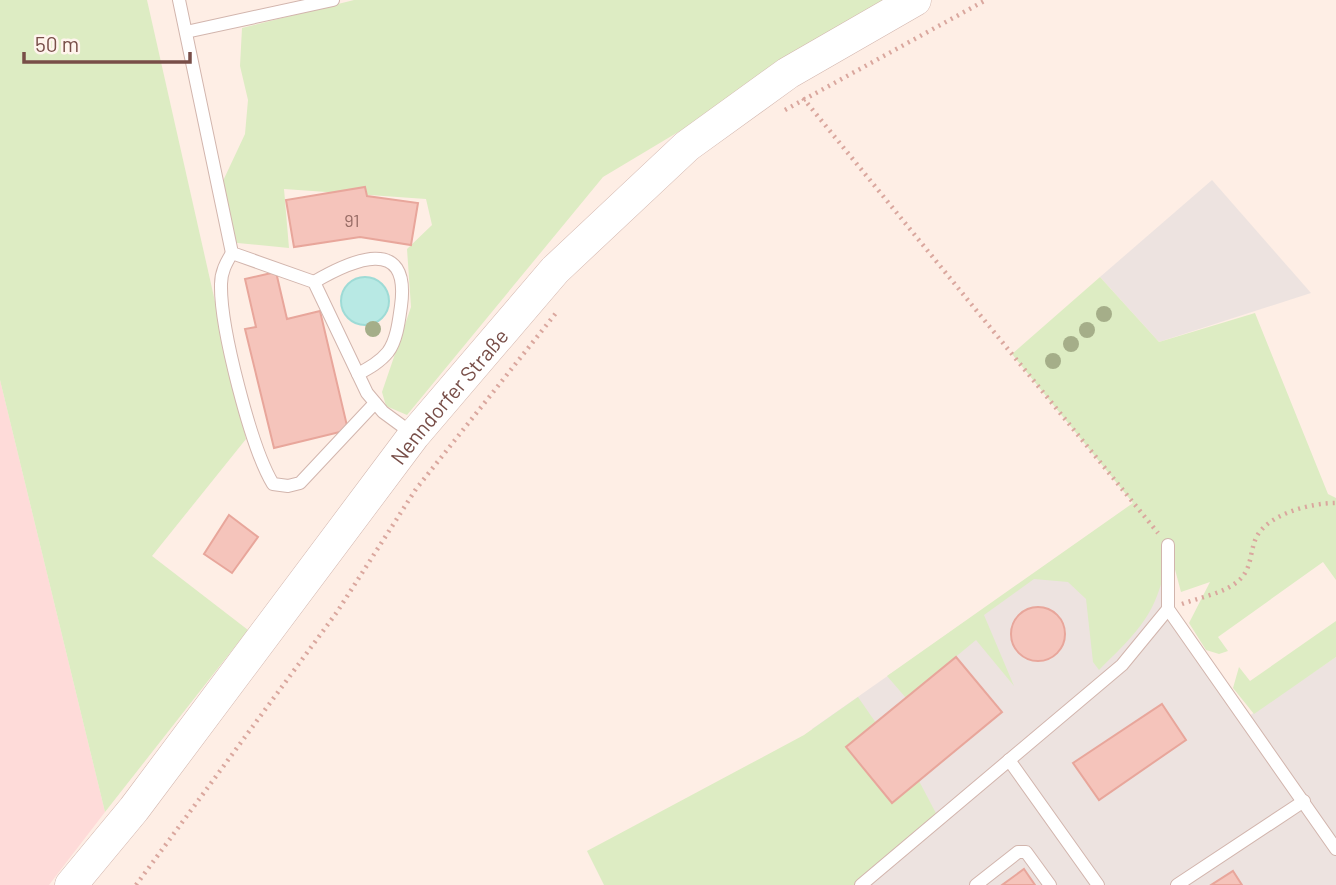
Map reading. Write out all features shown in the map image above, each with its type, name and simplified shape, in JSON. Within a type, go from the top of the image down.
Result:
[{"type":"street","name":"Nenndorfer Straße","points":[[71,885],[134,809],[414,435],[555,270],[687,146],[796,86],[915,0]]},
{"type":"lane","points":[[179,0],[232,253],[223,268],[222,309],[262,467],[273,484],[288,486],[300,483],[375,403]]},
{"type":"lane","points":[[186,32],[333,0]]},
{"type":"lane","points":[[232,253],[314,282],[358,374],[375,403],[414,435]]},
{"type":"lane","points":[[314,282],[347,263],[365,259],[382,260],[392,264],[399,273],[403,295],[399,324],[389,350],[373,366],[358,374]]},
{"type":"lane","points":[[1168,545],[1168,609],[1336,849]]},
{"type":"lane","points":[[861,885],[1122,664],[1168,609]]},
{"type":"lane","points":[[1009,760],[1098,885]]},
{"type":"lane","points":[[1177,885],[1304,801]]},
{"type":"lane","points":[[976,885],[1018,852],[1026,852],[1051,885]]},
{"type":"path","points":[[782,112],[796,86],[986,0]]},
{"type":"path","points":[[796,86],[1168,545]]},
{"type":"path","points":[[136,885],[337,612],[416,489],[561,306]]},
{"type":"path","points":[[1168,609],[1238,582],[1251,564],[1257,536],[1277,518],[1319,503],[1336,503]]},
{"type":"shaded area","points":[[1212,180],[1311,293],[1159,342],[1100,277]]},
{"type":"shaded area","points":[[0,380],[105,812],[49,885],[0,885]]},
{"type":"shaded area","points":[[1134,503],[1168,545],[1168,609],[1246,718],[1336,657],[1336,885],[861,885],[812,729]]},
{"type":"green space","points":[[0,0],[147,0],[246,439],[152,556],[248,630],[105,812],[0,380]]},
{"type":"green space","points":[[354,0],[888,0],[750,89],[603,177],[407,415],[386,406],[382,392],[411,307],[407,249],[432,225],[426,199],[284,189],[289,248],[227,242],[222,234],[220,219],[222,183],[245,134],[248,100],[240,66],[242,28]]},
{"type":"green space","points":[[1100,277],[1159,342],[1255,313],[1328,494],[1336,498],[1336,580],[1323,562],[1218,637],[1228,651],[1219,654],[1206,650],[1189,623],[1210,582],[1181,592],[1169,547],[1160,587],[1147,616],[1128,641],[1099,670],[1093,662],[1086,599],[1068,582],[1034,579],[984,615],[1014,686],[976,640],[906,698],[887,676],[1133,503],[1012,354]]},
{"type":"green space","points":[[1336,621],[1336,657],[1254,714],[1233,688],[1239,667],[1250,681]]},
{"type":"green space","points":[[858,697],[876,723],[846,748],[892,803],[919,781],[939,819],[861,885],[604,885],[587,851],[804,735]]},
{"type":"water","points":[[365,277],[382,284],[389,301],[382,318],[365,325],[348,318],[341,301],[348,284]]},
{"type":"building","points":[[365,187],[367,196],[418,203],[411,245],[360,237],[294,247],[286,200]]},
{"type":"building","points":[[276,272],[287,319],[320,311],[348,430],[274,448],[245,329],[256,327],[245,279]]},
{"type":"building","points":[[229,515],[258,537],[232,573],[204,554]]},
{"type":"building","points":[[1038,607],[1057,615],[1065,634],[1057,653],[1038,661],[1019,653],[1011,634],[1019,615]]},
{"type":"building","points":[[956,657],[1002,712],[892,803],[846,747]]},
{"type":"building","points":[[1162,704],[1186,740],[1099,800],[1073,763]]},
{"type":"building","points":[[1024,869],[1035,885],[1002,885]]},
{"type":"building","points":[[1233,871],[1242,885],[1211,885]]}]
